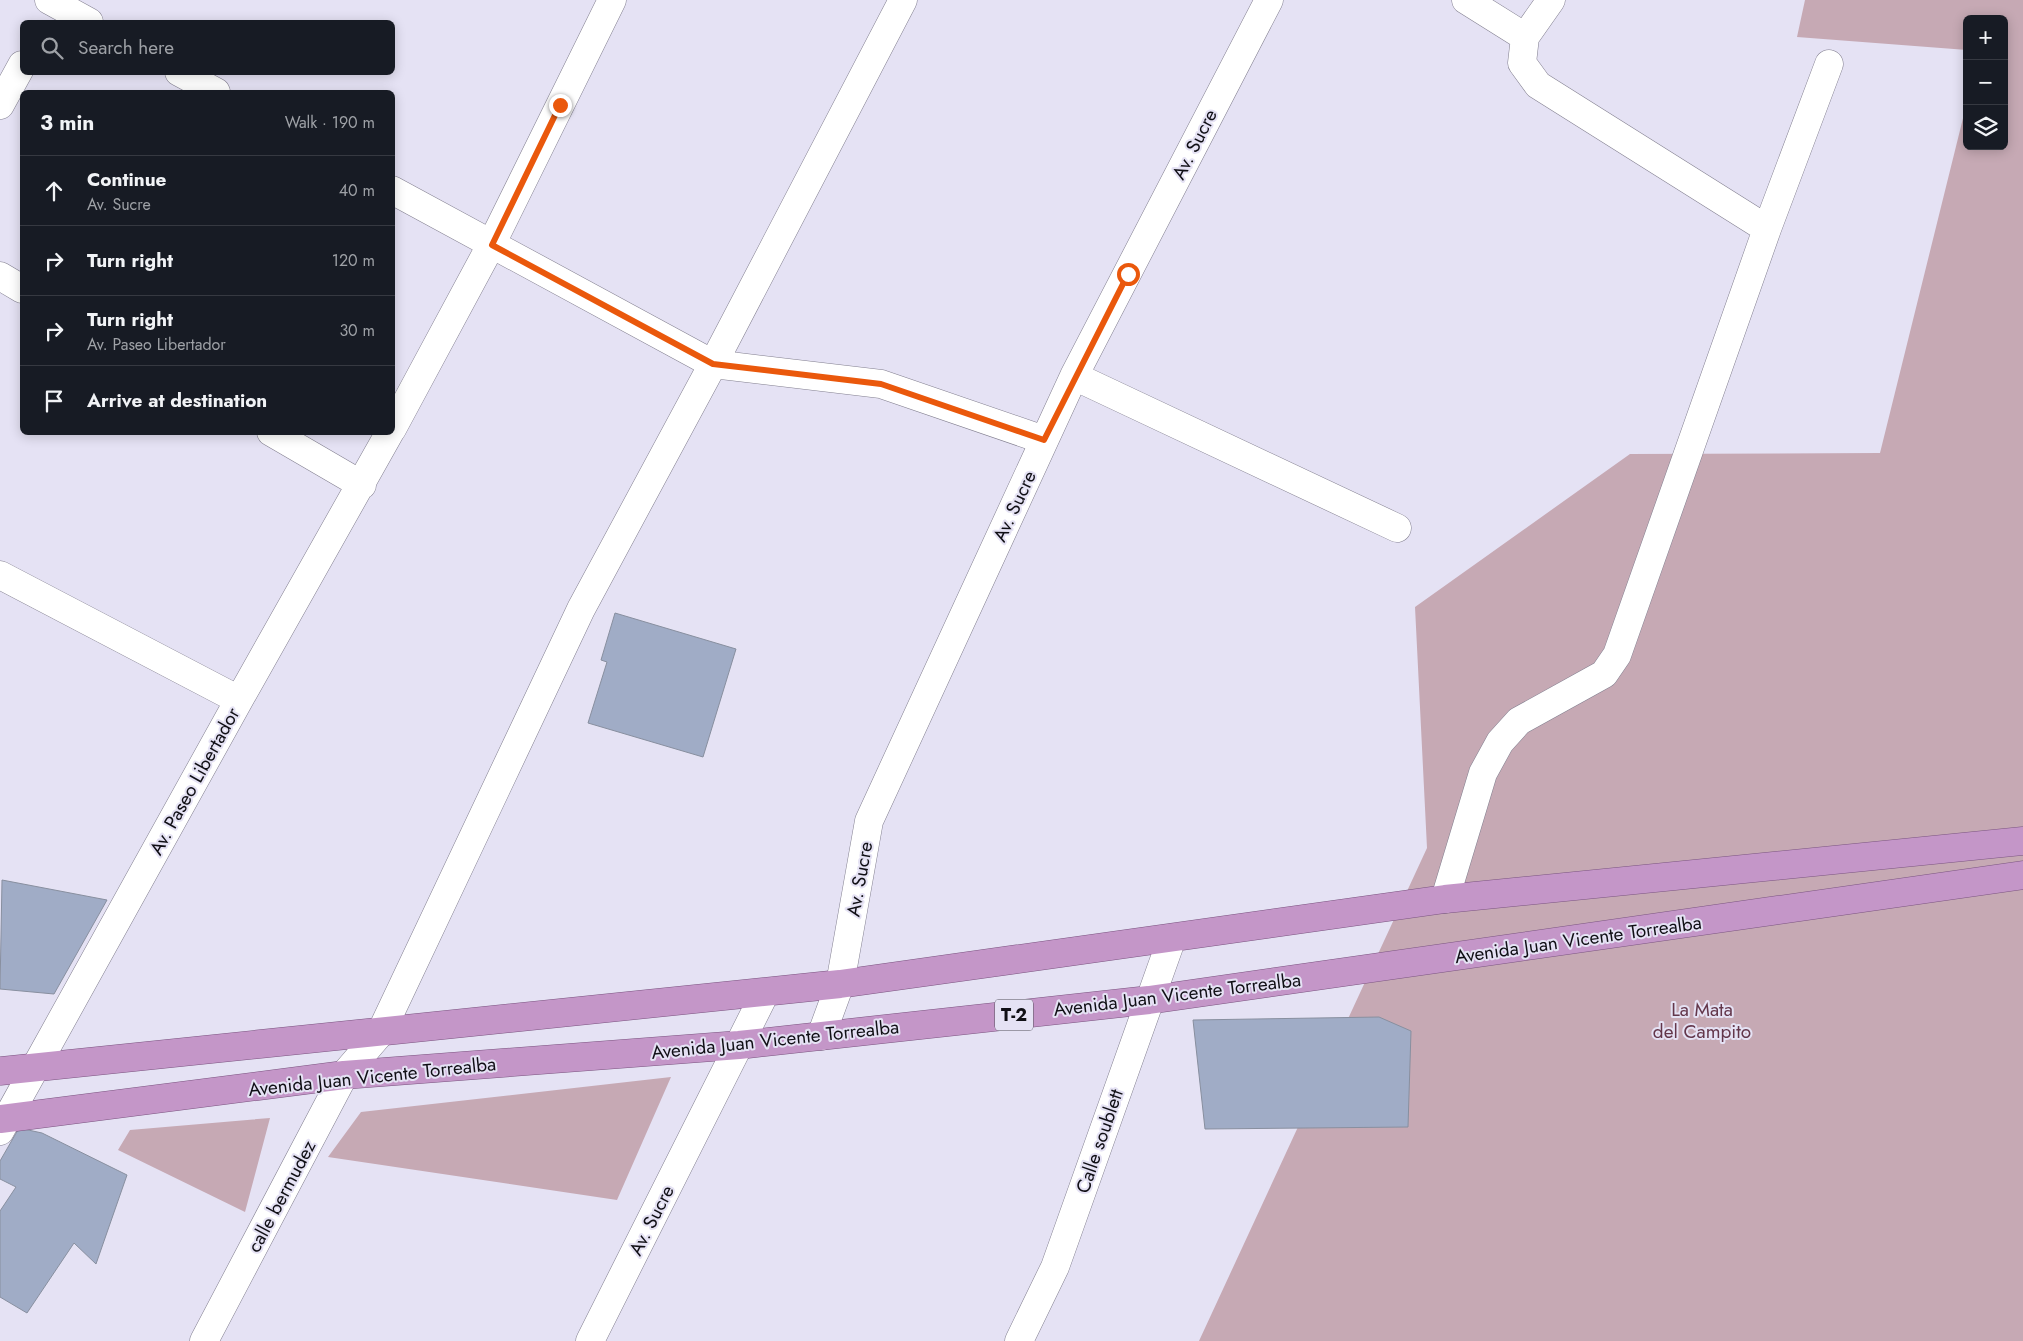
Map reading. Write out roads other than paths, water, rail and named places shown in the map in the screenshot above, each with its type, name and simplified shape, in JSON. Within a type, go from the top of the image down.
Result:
[{"type":"highway","points":[[0,1071],[840,984],[1445,899],[2023,841]]},
{"type":"highway","name":"Avenida Juan Vicente Torrealba","points":[[2,1123],[344,1075],[739,1045],[1149,1000],[2023,875]]},
{"type":"street","points":[[395,423],[492,245],[612,0]]},
{"type":"street","name":"calle bermudez","points":[[204,1341],[344,1075],[381,1032],[581,609],[713,364],[903,0]]},
{"type":"street","name":"Av. Sucre","points":[[821,1036],[840,984],[869,821],[1074,376],[1269,0]]},
{"type":"street","points":[[1466,0],[1525,37]]},
{"type":"street","points":[[1551,0],[1525,37],[1522,63],[1538,85],[1768,229]]},
{"type":"street","points":[[53,7],[84,20]]},
{"type":"street","points":[[1445,899],[1484,773],[1500,742],[1519,721],[1604,674],[1617,654],[1768,229],[1829,64]]},
{"type":"street","points":[[0,105],[20,69]]},
{"type":"street","points":[[185,75],[212,90]]},
{"type":"street","points":[[395,192],[713,364],[881,384],[1044,440]]},
{"type":"street","points":[[0,276],[20,288]]},
{"type":"street","points":[[1074,376],[1396,528]]},
{"type":"street","points":[[276,435],[362,485]]},
{"type":"street","name":"Av. Paseo Libertador","points":[[2,1123],[35,1068],[388,435]]},
{"type":"street","points":[[0,575],[239,700]]},
{"type":"street","name":"Calle soublett","points":[[1019,1341],[1055,1267],[1172,938]]},
{"type":"street","name":"Av. Sucre","points":[[590,1341],[765,992]]},
{"type":"park label","name":"La Mata del Campito","points":[[1702,1020]]}]
